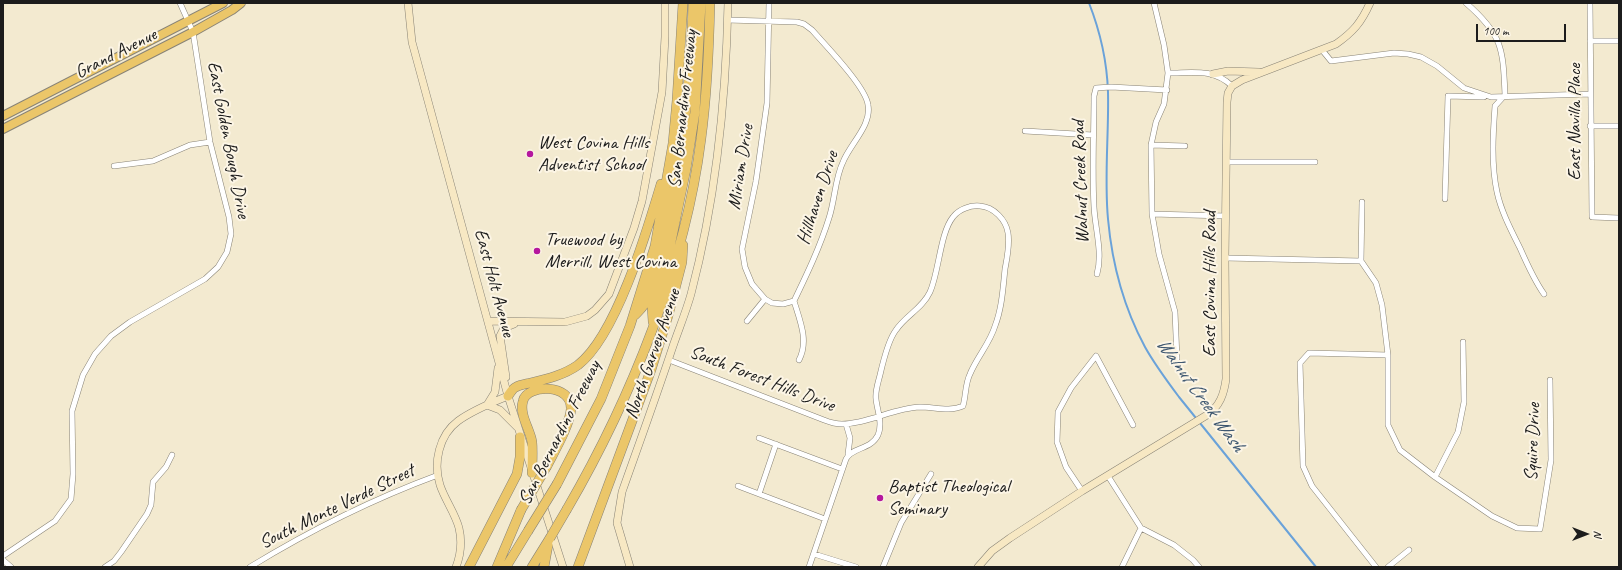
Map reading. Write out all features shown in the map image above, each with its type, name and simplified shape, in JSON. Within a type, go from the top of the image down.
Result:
[{"type":"highway","name":"San Bernardino Freeway","points":[[506,567],[557,484],[601,399],[633,317],[655,246],[673,143],[678,100],[683,3]]},
{"type":"highway","points":[[633,317],[644,305],[648,293],[667,222],[677,175],[688,98],[693,3]]},
{"type":"highway","points":[[654,325],[652,307],[668,256],[686,169],[695,112],[701,3]]},
{"type":"highway","name":"San Bernardino Freeway","points":[[532,567],[587,476],[636,374],[654,325],[683,232],[701,140],[706,88],[710,3]]},
{"type":"highway","points":[[508,396],[515,387],[564,374],[579,364],[595,348],[610,322],[623,293],[647,232],[673,143]]},
{"type":"highway","points":[[578,567],[651,370],[682,262],[683,232]]},
{"type":"highway","points":[[497,567],[521,510],[547,466],[562,436],[571,409],[570,402],[564,394],[555,389],[537,391],[529,394],[523,399],[522,409],[532,442],[532,473]]},
{"type":"highway","points":[[469,567],[518,474],[520,457],[519,433]]},
{"type":"highway","points":[[544,567],[550,538]]},
{"type":"main road","name":"Grand Avenue","points":[[3,116],[223,3]]},
{"type":"main road","name":"Grand Avenue","points":[[3,129],[193,32],[232,10],[241,3]]},
{"type":"street","name":"East Golden Bough Drive","points":[[3,556],[55,522],[71,499],[74,474],[72,411],[83,375],[95,354],[111,336],[130,322],[205,279],[218,267],[227,252],[231,234],[230,217],[210,142],[193,32],[180,3]]},
{"type":"street","name":"East Holt Avenue","points":[[408,3],[412,42],[498,362],[519,433],[563,567]]},
{"type":"street","points":[[488,321],[565,322],[576,320],[587,316],[595,310],[609,294],[634,228],[642,200],[662,92],[665,3]]},
{"type":"street","name":"North Garvey Avenue","points":[[630,567],[617,523],[622,492],[690,296],[708,213],[723,103],[728,3]]},
{"type":"street","name":"Miriam Drive","points":[[765,299],[752,284],[745,267],[742,249],[756,181],[766,103],[769,3]]},
{"type":"street","points":[[1154,3],[1166,57],[1168,74],[1164,104],[1156,122],[1151,145],[1152,214],[1159,254],[1175,312],[1177,359]]},
{"type":"street","points":[[1213,74],[1220,76],[1232,86],[1261,72],[1336,44],[1349,35],[1359,25],[1370,3]]},
{"type":"street","points":[[1466,3],[1492,30],[1500,44],[1504,61],[1505,95],[1495,106],[1493,138],[1497,191],[1512,233],[1530,271],[1544,294]]},
{"type":"street","name":"East Navilla Place","points":[[1590,3],[1592,217],[1619,218]]},
{"type":"street","name":"Hillhaven Drive","points":[[727,20],[797,22],[804,24],[812,30],[864,92],[869,105],[868,114],[864,125],[842,162],[830,216],[817,253],[794,302]]},
{"type":"street","points":[[1590,41],[1619,41]]},
{"type":"street","points":[[1322,50],[1331,61],[1394,53],[1421,57],[1437,66],[1464,88],[1491,97]]},
{"type":"street","points":[[1168,74],[1213,74],[1228,71],[1261,72]]},
{"type":"street","name":"East Covina Hills Road","points":[[978,567],[992,551],[1010,538],[1082,491],[1198,421],[1213,411],[1219,403],[1224,392],[1226,379],[1225,258],[1227,102],[1228,92],[1232,86]]},
{"type":"street","name":"Walnut Creek Road","points":[[1097,274],[1099,262],[1094,207],[1093,135],[1094,96],[1096,88],[1167,90]]},
{"type":"street","points":[[1445,199],[1448,96],[1491,97],[1505,95],[1590,94]]},
{"type":"street","points":[[1590,126],[1619,126]]},
{"type":"street","points":[[1025,131],[1093,135]]},
{"type":"street","points":[[114,166],[153,161],[190,145],[210,142]]},
{"type":"street","points":[[1151,145],[1185,146]]},
{"type":"street","points":[[1226,162],[1316,162]]},
{"type":"street","points":[[1362,202],[1361,261],[1376,283],[1382,305],[1388,355],[1388,424],[1400,450],[1435,477],[1458,432],[1464,402],[1463,342]]},
{"type":"street","name":"South Forest Hills Drive","points":[[669,360],[824,420],[840,424],[846,424],[879,415],[919,407],[956,409],[963,406],[969,375],[989,340],[998,316],[1009,245],[1008,232],[1004,222],[999,215],[986,206],[968,208],[960,211],[953,217],[945,234],[930,291],[919,308],[904,320],[895,330],[877,388],[876,398],[879,415]]},
{"type":"street","points":[[1152,214],[1226,216]]},
{"type":"street","points":[[1225,258],[1361,261]]},
{"type":"street","points":[[747,321],[765,299],[772,303],[782,304],[794,302],[802,326],[805,342],[803,352],[799,360]]},
{"type":"street","points":[[505,385],[506,373],[500,336],[504,328],[520,322]]},
{"type":"street","points":[[1376,567],[1312,486],[1303,466],[1300,363],[1309,353],[1388,355]]},
{"type":"street","points":[[1082,491],[1066,467],[1057,442],[1058,412],[1071,388],[1096,356],[1133,425]]},
{"type":"street","points":[[487,405],[495,392],[498,362]]},
{"type":"street","name":"Squire Drive","points":[[1435,477],[1492,516],[1518,528],[1540,529],[1551,460],[1550,380]]},
{"type":"street","points":[[456,567],[461,548],[459,528],[438,475],[440,450],[447,434],[458,421],[487,405],[508,396]]},
{"type":"street","points":[[487,405],[500,410],[519,433]]},
{"type":"street","points":[[848,454],[866,447],[876,439],[879,433],[879,415]]},
{"type":"street","points":[[809,567],[848,454],[850,438],[846,424]]},
{"type":"street","points":[[759,438],[842,469]]},
{"type":"street","points":[[759,494],[776,444]]},
{"type":"street","points":[[105,567],[114,561],[147,514],[151,505],[153,482],[166,467],[172,455]]},
{"type":"street","points":[[883,567],[901,523],[931,474]]},
{"type":"street","name":"South Monte Verde Street","points":[[250,567],[330,524],[438,475]]},
{"type":"street","points":[[1108,476],[1141,528],[1174,545],[1194,560],[1200,567]]},
{"type":"street","points":[[738,486],[825,520]]},
{"type":"street","points":[[1122,567],[1141,528]]},
{"type":"street","points":[[1388,567],[1409,550]]},
{"type":"street","points":[[814,554],[856,567]]},
{"type":"street","points":[[3,560],[11,567]]},
{"type":"waterway","name":"Walnut Creek Wash","points":[[1089,3],[1102,47],[1106,69],[1108,92],[1106,187],[1110,236],[1120,285],[1131,317],[1145,347],[1170,385],[1316,567]]},
{"type":"place","name":"West Covina Hills Adventist School","points":[[530,154]]},
{"type":"place","name":"Truewood by Merrill, West Covina","points":[[537,251]]},
{"type":"place","name":"Baptist Theological Seminary","points":[[880,498]]}]
